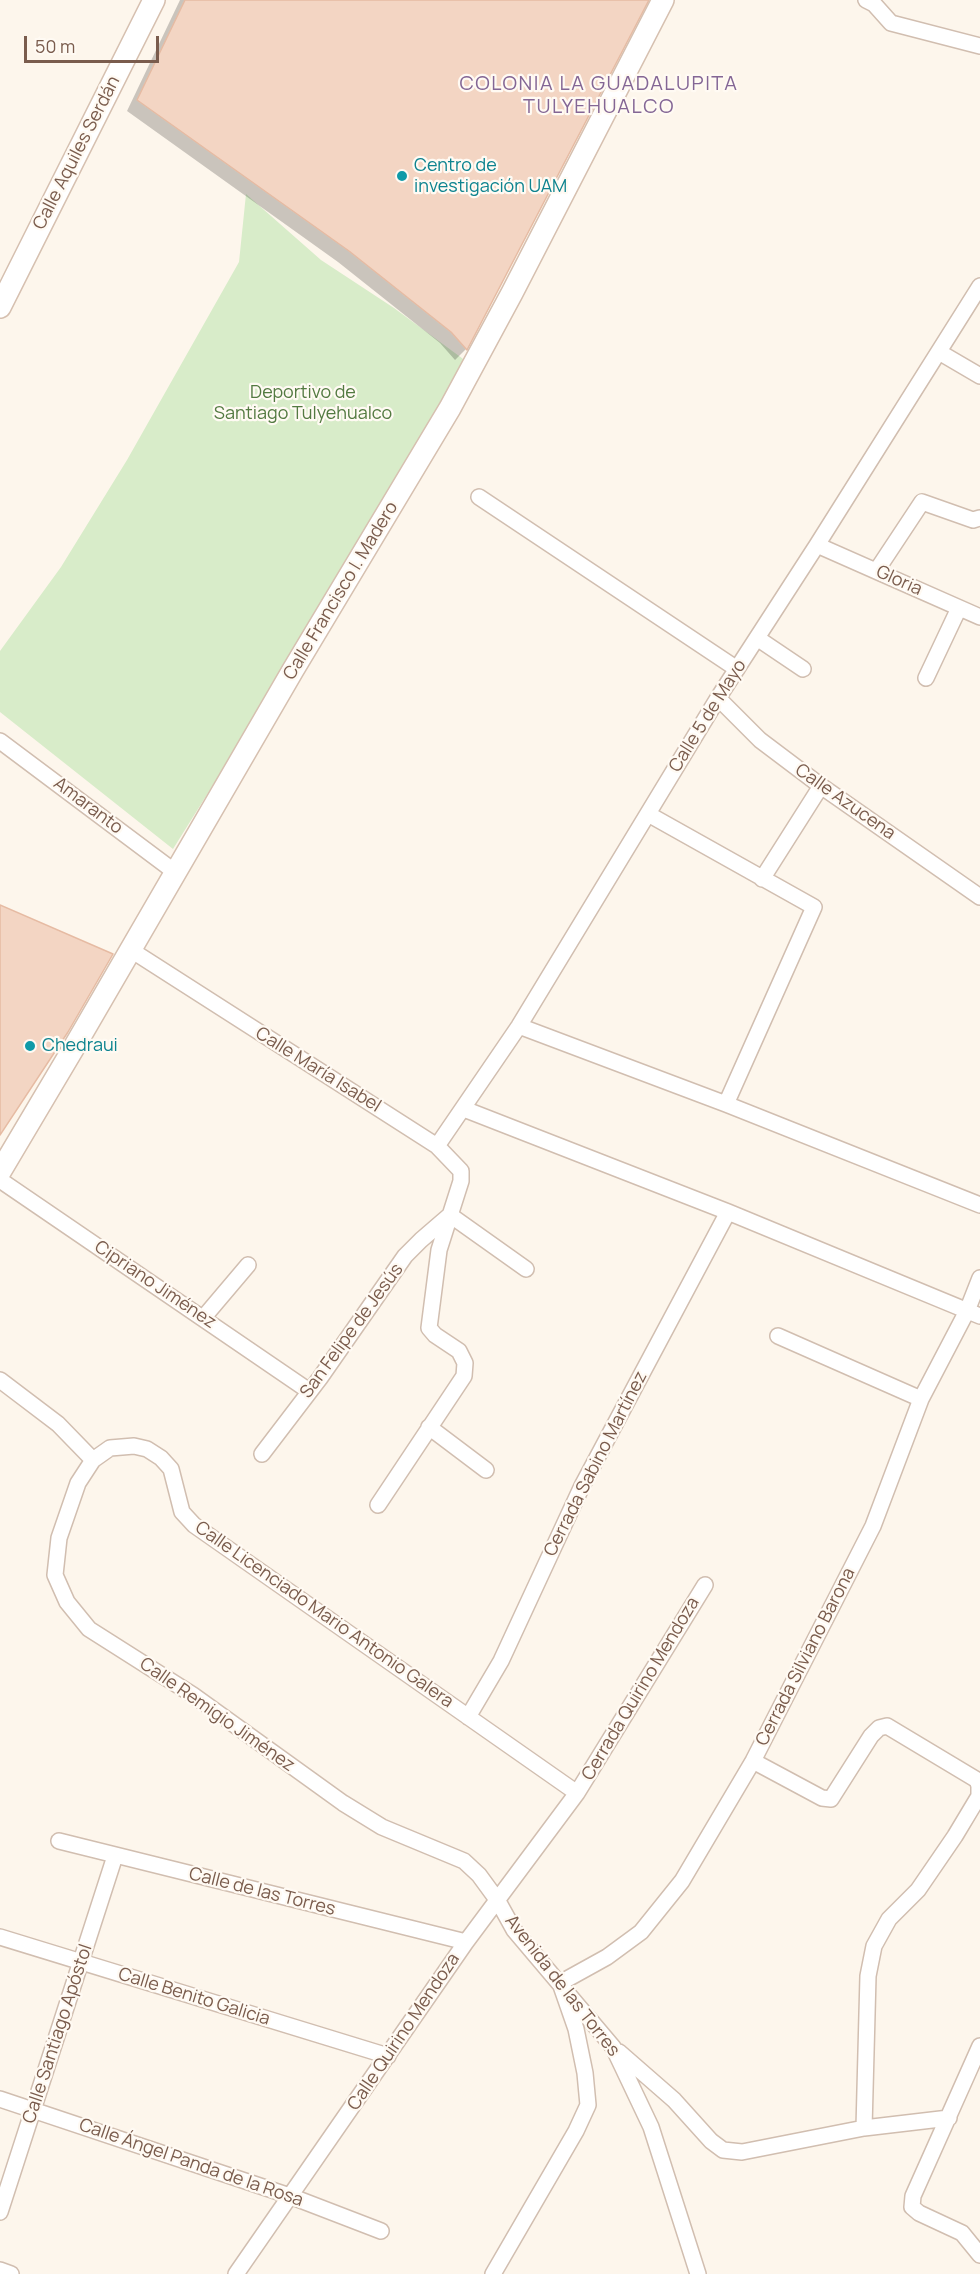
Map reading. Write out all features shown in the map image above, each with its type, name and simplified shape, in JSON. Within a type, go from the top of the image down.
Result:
[{"type":"main road","name":"Calle Aquiles Serdán","points":[[1,302],[154,0]]},
{"type":"main road","name":"Calle Francisco I. Madero","points":[[0,1172],[292,670],[450,408],[663,0]]},
{"type":"street","points":[[872,1],[891,23],[980,46]]},
{"type":"street","name":"Calle 5 de Mayo","points":[[437,1146],[519,1026],[718,698],[980,286]]},
{"type":"street","points":[[939,352],[980,376]]},
{"type":"street","points":[[479,497],[737,669]]},
{"type":"street","points":[[877,570],[922,502],[973,520],[980,518]]},
{"type":"street","name":"Gloria","points":[[817,545],[980,617]]},
{"type":"street","points":[[926,678],[959,608]]},
{"type":"street","points":[[757,638],[803,669]]},
{"type":"street","name":"Calle Azucena","points":[[718,698],[760,740],[821,786],[980,897]]},
{"type":"street","name":"Amaranto","points":[[0,741],[176,872]]},
{"type":"street","points":[[762,879],[821,786]]},
{"type":"street","points":[[648,814],[814,907],[726,1104]]},
{"type":"street","name":"Calle María Isabel","points":[[131,950],[437,1146],[461,1171],[461,1181],[450,1215]]},
{"type":"street","points":[[519,1026],[726,1104],[980,1205]]},
{"type":"street","points":[[464,1109],[728,1212],[974,1314]]},
{"type":"street","name":"Cipriano Jiménez","points":[[0,1180],[204,1317],[309,1391]]},
{"type":"street","name":"Cerrada Sabino Martínez","points":[[468,1717],[501,1661],[582,1486],[728,1212]]},
{"type":"street","points":[[378,1505],[464,1376],[465,1363],[459,1350],[435,1335],[429,1328],[439,1250],[450,1215],[526,1269]]},
{"type":"street","name":"San Felipe de Jesús","points":[[262,1454],[405,1256],[450,1215]]},
{"type":"street","points":[[204,1317],[248,1265]]},
{"type":"street","name":"Cerrada Silviano Barona","points":[[560,1983],[607,1957],[641,1932],[682,1881],[753,1761],[873,1526],[921,1400],[974,1314],[980,1278]]},
{"type":"street","points":[[778,1336],[921,1400]]},
{"type":"street","points":[[0,1380],[58,1424],[93,1460]]},
{"type":"street","points":[[429,1427],[486,1470]]},
{"type":"street","name":"Calle Licenciado Mario Antonio Galera","points":[[93,1460],[110,1448],[134,1446],[147,1449],[161,1458],[171,1469],[182,1512],[194,1525],[578,1793]]},
{"type":"street","name":"Calle Remigio Jiménez","points":[[93,1460],[78,1484],[59,1538],[56,1575],[67,1602],[89,1629],[193,1695],[353,1809],[382,1827],[464,1861],[479,1875],[498,1901]]},
{"type":"street","name":"Cerrada Quirino Mendoza","points":[[578,1793],[705,1585]]},
{"type":"street","points":[[753,1761],[822,1798],[831,1799],[871,1736],[879,1728],[887,1726],[977,1780],[978,1796],[955,1836],[918,1890],[889,1919],[874,1946],[868,1976],[864,2128]]},
{"type":"street","name":"Calle Quirino Mendoza","points":[[236,2274],[466,1942],[578,1793]]},
{"type":"street","name":"Calle de las Torres","points":[[58,1841],[466,1942]]},
{"type":"street","name":"Calle Santiago Apóstol","points":[[0,2212],[115,1856]]},
{"type":"street","name":"Avenida de las Torres","points":[[498,1901],[514,1930],[613,2048],[651,2127],[698,2274]]},
{"type":"street","name":"Calle Benito Galicia","points":[[0,1937],[387,2056]]},
{"type":"street","points":[[493,2274],[576,2131],[588,2105],[585,2073],[576,2029],[560,1983]]},
{"type":"street","points":[[980,2046],[950,2118],[913,2196],[912,2207],[962,2234],[980,2255]]},
{"type":"street","points":[[613,2048],[674,2100],[711,2141],[723,2150],[742,2152],[864,2128],[950,2118]]},
{"type":"street","name":"Calle Ángel Panda de la Rosa","points":[[0,2099],[290,2196],[381,2231]]},
{"type":"street","points":[[0,2270],[11,2274]]},
{"type":"green space","name":"Deportivo de Santiago Tulyehualco","points":[[246,194],[321,260],[394,308],[474,367],[173,849],[0,712],[0,651],[61,567],[127,460],[239,262]]},
{"type":"building","name":"Centro de investigación UAM","points":[[185,0],[649,0],[467,350],[451,332],[349,251],[137,100]]},
{"type":"building","name":"Chedraui","points":[[0,905],[113,954],[68,1032],[0,1135]]},
{"type":"place","name":"Centro de investigación UAM","points":[[402,176]]},
{"type":"place","name":"Chedraui","points":[[30,1046]]},
{"type":"district","name":"COLONIA LA GUADALUPITA TULYEHUALCO","points":[[599,96]]}]
